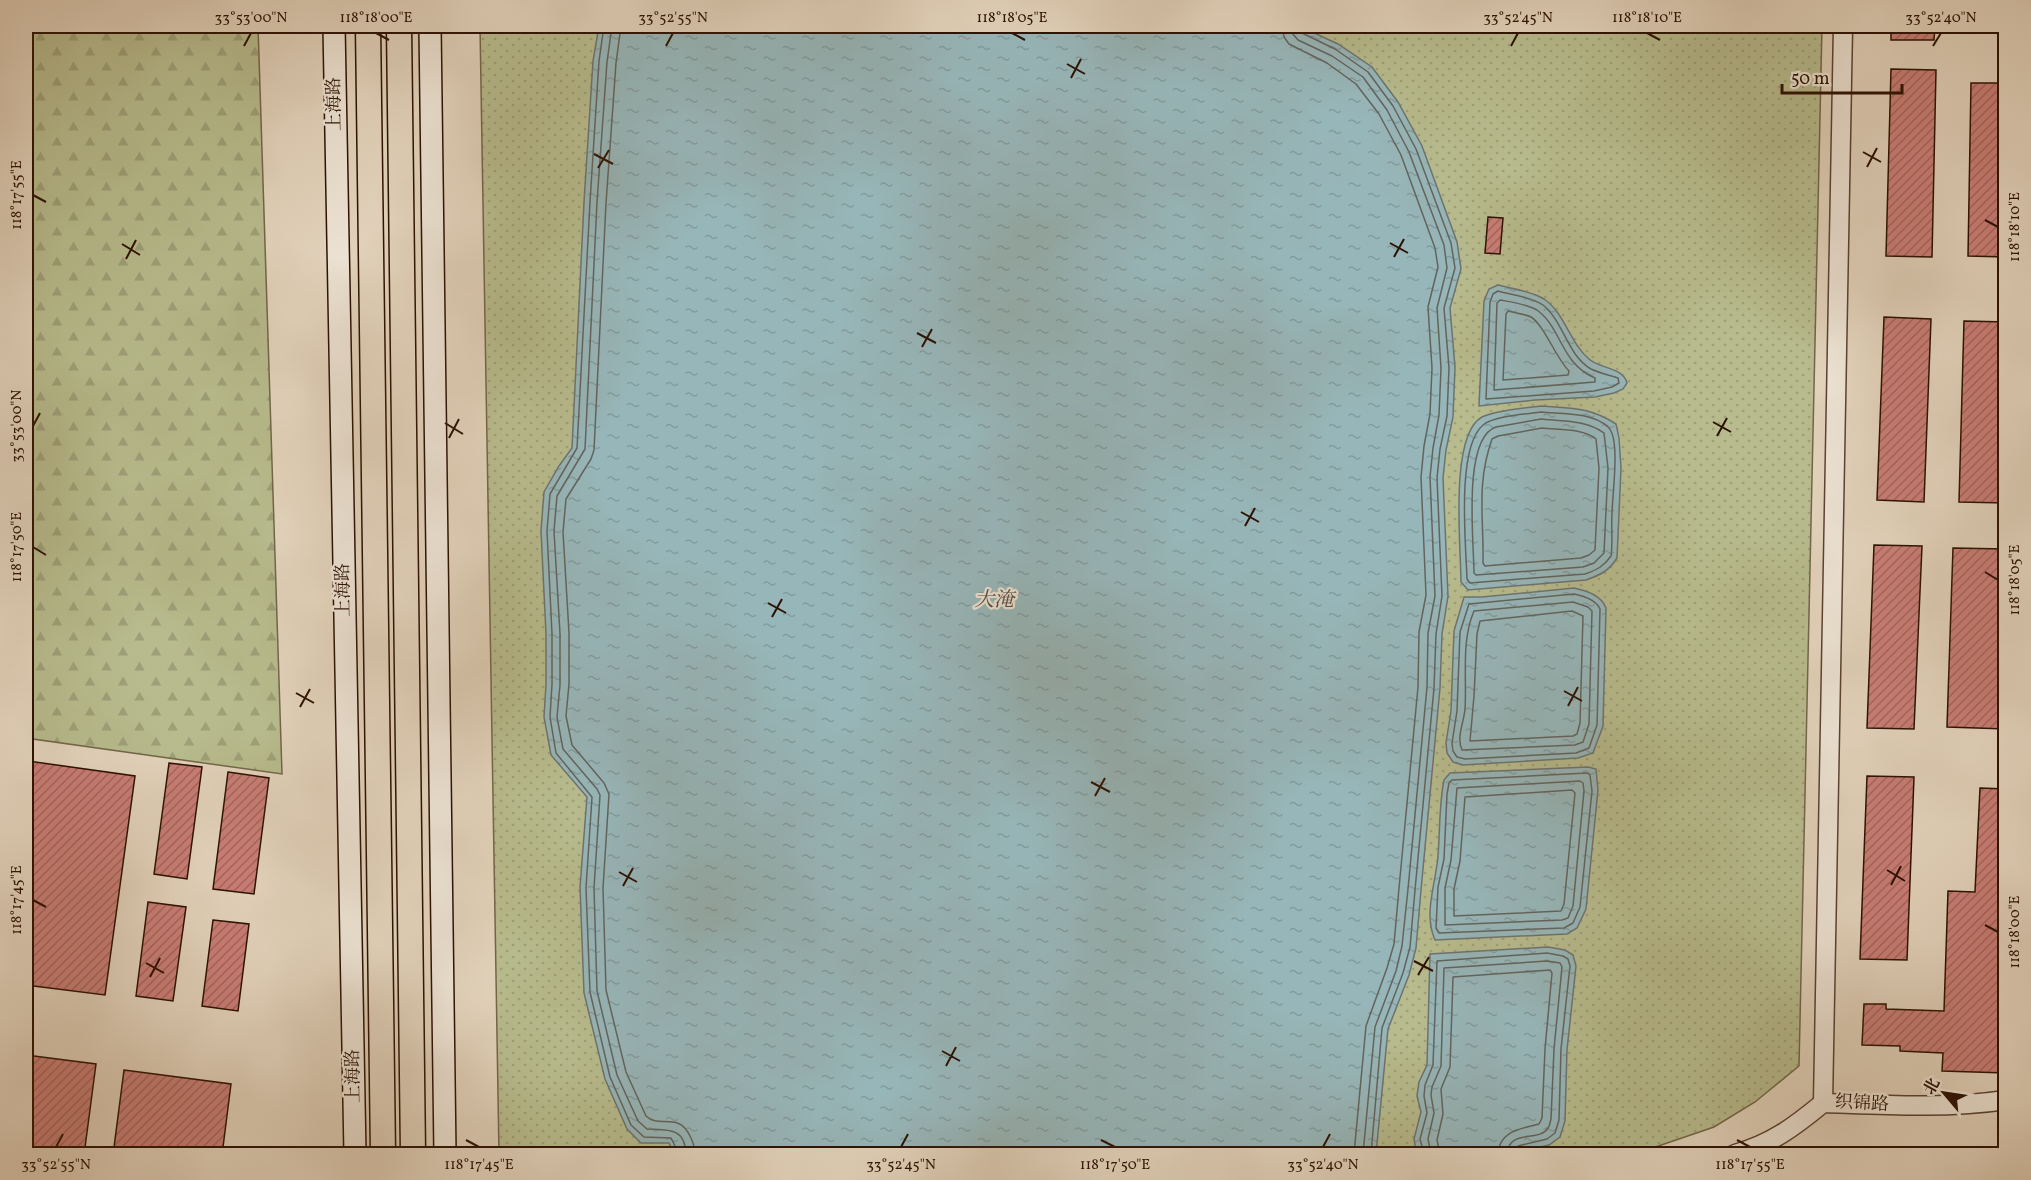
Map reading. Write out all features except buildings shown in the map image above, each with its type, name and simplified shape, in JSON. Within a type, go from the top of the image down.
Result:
[{"type":"highway","name":"上海路","points":[[368,26],[383,1155]]},
{"type":"highway","points":[[399,26],[413,1155]]},
{"type":"main road","name":"上海路","points":[[334,26],[355,1155]]},
{"type":"main road","points":[[430,26],[445,1155]]},
{"type":"street","points":[[1823,1102],[1844,26]]},
{"type":"street","name":"织锦路","points":[[1735,1155],[1757,1148],[1795,1126],[1823,1102],[1895,1106],[1985,1103],[2006,1100]]},
{"type":"green space","points":[[26,26],[258,26],[282,774],[26,738]]},
{"type":"green space","name":"大淹","points":[[480,26],[1822,26],[1799,1066],[1755,1102],[1714,1127],[1635,1154],[499,1154]]},
{"type":"water","name":"大淹","points":[[599,26],[1299,26],[1338,44],[1372,67],[1398,102],[1422,146],[1457,242],[1461,269],[1450,308],[1455,367],[1453,417],[1443,478],[1448,596],[1442,634],[1440,688],[1416,948],[1409,975],[1388,1029],[1376,1154],[674,1154],[669,1143],[641,1143],[627,1129],[605,1079],[584,993],[580,887],[587,797],[551,755],[544,717],[546,634],[541,531],[544,492],[572,448],[593,61]]},
{"type":"water","points":[[1498,285],[1522,290],[1544,299],[1557,312],[1576,344],[1589,359],[1616,371],[1625,378],[1627,383],[1623,389],[1595,397],[1479,406],[1484,301],[1489,289]]},
{"type":"water","points":[[1541,406],[1588,411],[1616,424],[1621,468],[1617,558],[1604,572],[1586,580],[1468,590],[1461,582],[1459,494],[1465,446],[1472,428],[1482,417],[1488,415]]},
{"type":"water","points":[[1574,588],[1597,597],[1606,608],[1603,726],[1593,753],[1578,758],[1463,765],[1453,762],[1447,753],[1446,743],[1451,711],[1454,631],[1464,597]]},
{"type":"water","points":[[1588,767],[1596,769],[1598,790],[1586,909],[1577,928],[1567,934],[1435,940],[1430,909],[1438,856],[1442,789],[1444,780],[1450,773]]},
{"type":"water","points":[[1548,947],[1565,950],[1573,955],[1576,966],[1567,1050],[1565,1121],[1560,1137],[1549,1145],[1510,1154],[1421,1154],[1416,1151],[1414,1139],[1421,1112],[1417,1096],[1419,1082],[1427,1065],[1430,954]]}]
